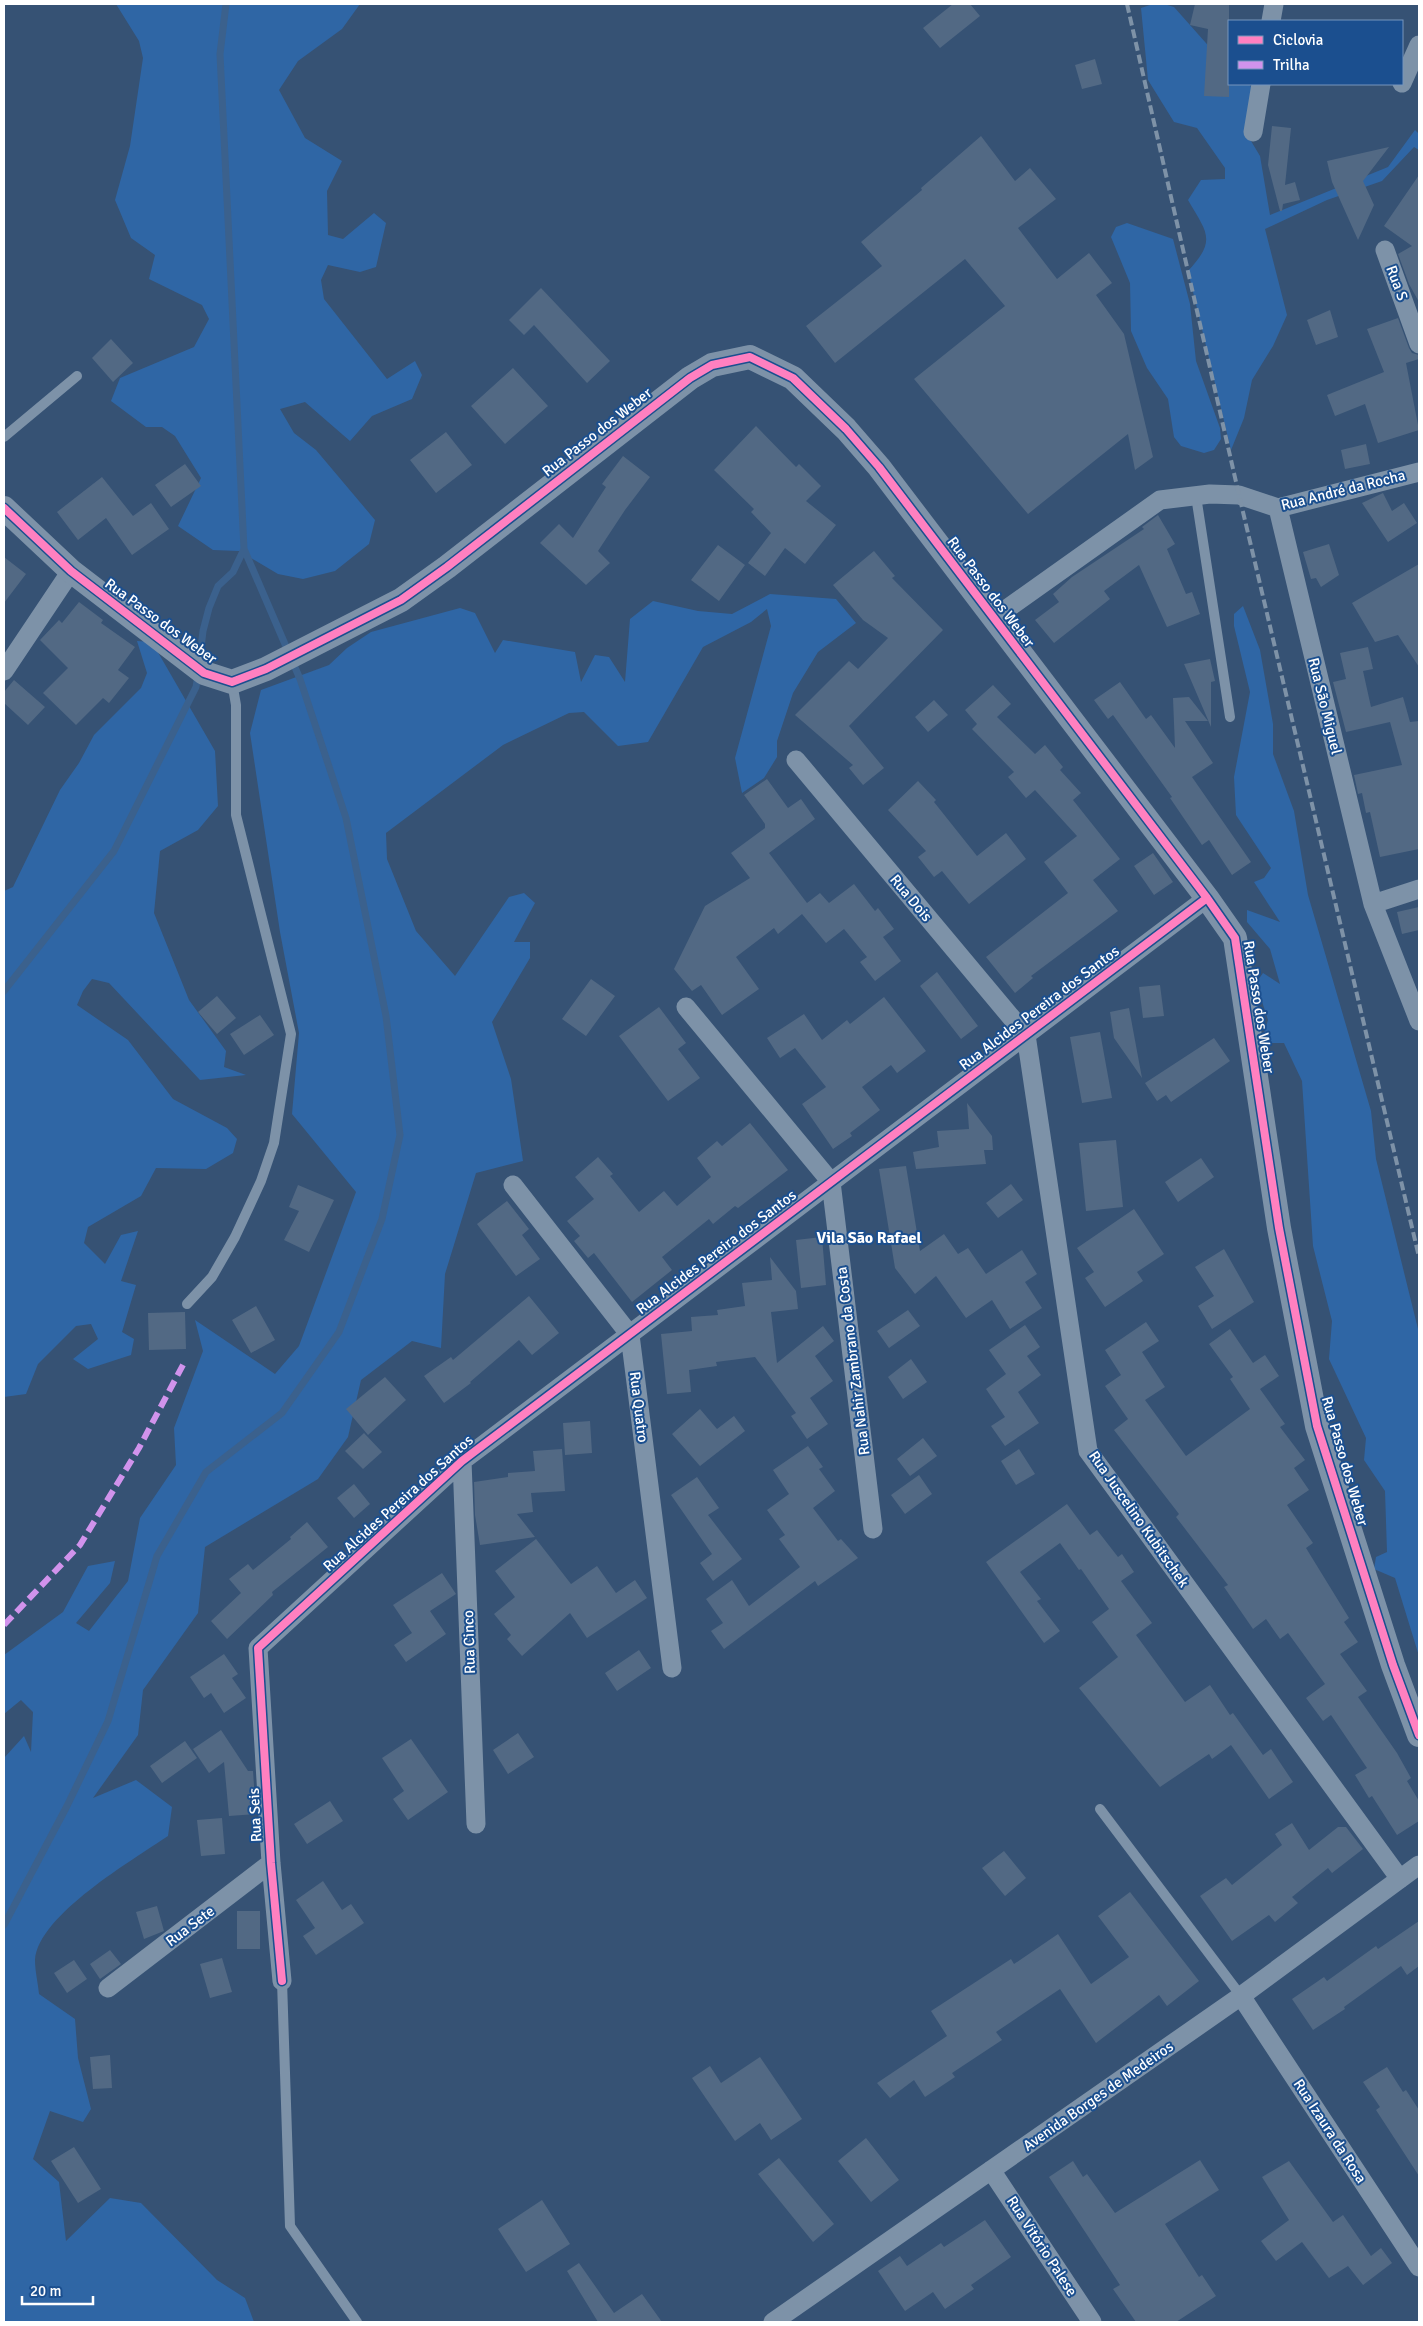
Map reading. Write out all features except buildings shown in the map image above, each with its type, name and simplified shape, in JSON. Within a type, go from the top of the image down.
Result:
[{"type":"street","points":[[1271,20],[1274,4]]},
{"type":"street","points":[[1403,81],[1419,45]]},
{"type":"street","points":[[1252,132],[1261,85]]},
{"type":"street","name":"Rua S","points":[[1385,250],[1419,344]]},
{"type":"street","name":"Rua Passo dos Weber","points":[[4,508],[71,571],[204,673],[232,682],[266,669],[401,600],[447,567],[690,378],[712,365],[750,357],[793,378],[846,429],[879,467],[1208,898],[1235,938],[1279,1228],[1317,1426],[1392,1665],[1419,1735]]},
{"type":"street","name":"Rua André da Rocha","points":[[1196,496],[1239,494],[1278,508],[1419,472]]},
{"type":"street","points":[[994,618],[1160,500],[1196,496]]},
{"type":"street","name":"Rua São Miguel","points":[[1278,508],[1373,904],[1419,1021]]},
{"type":"street","points":[[4,671],[71,571]]},
{"type":"street","name":"Rua Dois","points":[[796,760],[1026,1035]]},
{"type":"street","points":[[1373,904],[1419,889]]},
{"type":"street","name":"Rua Alcides Pereira dos Santos","points":[[258,1648],[462,1461],[1208,898]]},
{"type":"street","points":[[686,1007],[831,1182]]},
{"type":"street","name":"Rua Juscelino Kubitschek","points":[[1026,1035],[1088,1451],[1400,1879]]},
{"type":"street","name":"Rua Nahir Zambrano da Costa","points":[[831,1182],[873,1529]]},
{"type":"street","points":[[513,1185],[630,1335]]},
{"type":"street","name":"Rua Quatro","points":[[630,1335],[672,1668]]},
{"type":"street","name":"Rua Cinco","points":[[462,1461],[476,1824]]},
{"type":"street","name":"Rua Seis","points":[[258,1648],[271,1863],[282,1981]]},
{"type":"street","name":"Rua Sete","points":[[108,1988],[271,1863]]},
{"type":"street","name":"Avenida Borges de Medeiros","points":[[773,2322],[1240,1996],[1419,1865]]},
{"type":"street","name":"Rua Izaura da Rosa","points":[[1240,1996],[1419,2267]]},
{"type":"street","name":"Rua Vitório Palese","points":[[991,2170],[1092,2322]]},
{"type":"lane","points":[[4,437],[77,376]]},
{"type":"lane","points":[[1196,496],[1230,717]]},
{"type":"lane","points":[[187,1304],[212,1277],[235,1237],[261,1181],[274,1143],[291,1034],[236,815],[236,705],[232,682]]},
{"type":"lane","points":[[1100,1809],[1240,1996]]},
{"type":"lane","points":[[282,1981],[290,2226],[357,2322]]},
{"type":"shaded area","points":[[116,4],[360,4],[342,29],[298,61],[279,90],[305,138],[342,161],[327,191],[328,235],[343,239],[374,213],[386,223],[376,267],[360,272],[328,265],[321,280],[324,299],[387,379],[415,361],[422,375],[412,399],[372,416],[350,441],[305,402],[280,409],[294,433],[316,450],[375,520],[369,544],[335,571],[303,579],[278,574],[239,551],[213,550],[178,526],[201,478],[175,436],[162,427],[146,427],[111,401],[120,378],[194,347],[209,319],[202,305],[149,279],[155,255],[131,238],[115,200],[130,146],[143,58],[139,41]]},
{"type":"shaded area","points":[[1153,4],[1164,4],[1174,7],[1228,68],[1228,85],[1250,85],[1255,92],[1248,136],[1260,156],[1270,215],[1388,167],[1415,130],[1419,134],[1419,150],[1414,147],[1382,181],[1327,200],[1265,229],[1287,315],[1273,346],[1252,380],[1244,418],[1231,450],[1188,271],[1203,251],[1206,244],[1206,236],[1188,200],[1201,180],[1225,179],[1225,168],[1197,128],[1174,122],[1148,80],[1141,8]]},
{"type":"shaded area","points":[[1127,223],[1173,239],[1190,304],[1196,361],[1220,428],[1221,439],[1214,450],[1204,453],[1181,446],[1174,437],[1168,399],[1147,368],[1131,331],[1130,283],[1111,237],[1116,227]]},
{"type":"shaded area","points":[[770,594],[836,599],[856,623],[818,652],[793,693],[777,741],[777,757],[764,778],[742,793],[735,758],[771,626],[767,609],[751,622],[703,647],[648,742],[618,746],[584,712],[569,713],[503,745],[386,833],[387,859],[416,931],[455,976],[509,897],[524,893],[535,903],[514,942],[530,942],[530,958],[492,1022],[511,1079],[523,1161],[476,1173],[445,1274],[441,1348],[412,1341],[361,1380],[348,1437],[318,1479],[205,1547],[198,1613],[143,1690],[138,1735],[93,1798],[136,1780],[172,1807],[168,1836],[111,1874],[69,1907],[52,1925],[40,1943],[35,1960],[39,1994],[75,2019],[78,2058],[91,2109],[83,2122],[50,2111],[33,2159],[59,2182],[66,2241],[110,2198],[141,2203],[217,2280],[245,2298],[254,2322],[4,2322],[4,1758],[24,1736],[31,1752],[33,1712],[21,1700],[4,1714],[4,1655],[63,1612],[88,1566],[115,1561],[110,1583],[76,1623],[89,1631],[128,1581],[140,1518],[176,1465],[174,1428],[203,1351],[195,1320],[275,1374],[299,1346],[356,1192],[292,1114],[299,1033],[280,932],[250,733],[261,690],[329,665],[347,648],[371,632],[460,608],[475,613],[495,653],[503,640],[575,652],[581,682],[595,655],[609,657],[625,682],[630,619],[653,601],[698,611],[732,614]]},
{"type":"shaded area","points":[[1243,606],[1260,650],[1273,724],[1273,754],[1294,811],[1308,895],[1371,1111],[1376,1159],[1419,1333],[1419,1656],[1395,1578],[1374,1569],[1376,1557],[1387,1552],[1385,1491],[1364,1460],[1366,1438],[1329,1359],[1332,1321],[1313,1246],[1302,1081],[1284,1043],[1261,1043],[1268,1020],[1256,983],[1263,973],[1280,984],[1270,949],[1247,922],[1247,910],[1280,922],[1254,882],[1264,878],[1271,868],[1236,815],[1234,777],[1250,692],[1234,626],[1234,614]]},
{"type":"shaded area","points":[[137,641],[152,642],[215,751],[218,806],[198,830],[160,851],[154,913],[189,1000],[226,1051],[224,1067],[246,1075],[200,1080],[109,983],[92,979],[83,991],[77,1005],[128,1040],[173,1099],[227,1128],[237,1139],[233,1153],[206,1169],[156,1168],[141,1196],[88,1227],[84,1243],[105,1264],[121,1235],[138,1231],[121,1281],[136,1285],[122,1332],[134,1339],[131,1355],[88,1369],[73,1359],[98,1339],[91,1324],[76,1326],[38,1364],[26,1394],[4,1397],[4,891],[13,887],[60,790],[79,763],[94,735],[141,688],[147,673]]},
{"type":"waterway","points":[[4,1925],[67,1806],[108,1721],[157,1556],[206,1472],[282,1413],[339,1332],[382,1219],[400,1135],[386,1016],[346,818],[300,679],[244,549],[220,54],[226,4]]},
{"type":"waterway","points":[[199,664],[203,631],[209,608],[218,586],[233,572],[244,549]]},
{"type":"waterway","points":[[4,991],[114,851],[196,687],[198,675]]},
{"type":"railway","points":[[1127,4],[1239,495],[1419,1257]]},
{"type":"marked path","points":[[4,1625],[80,1545],[139,1448],[184,1363]]},
{"type":"cycle path","points":[[4,508],[71,571],[204,673],[232,682],[266,669],[401,600],[447,567],[690,378],[712,365],[750,357],[793,378],[846,429],[879,467],[1207,898],[1235,938],[1279,1228],[1317,1426],[1393,1665],[1419,1735]]},
{"type":"cycle path","points":[[282,1981],[271,1863],[258,1648],[462,1461],[1207,898]]},
{"type":"district","name":"Vila São Rafael","points":[[869,1237]]}]
